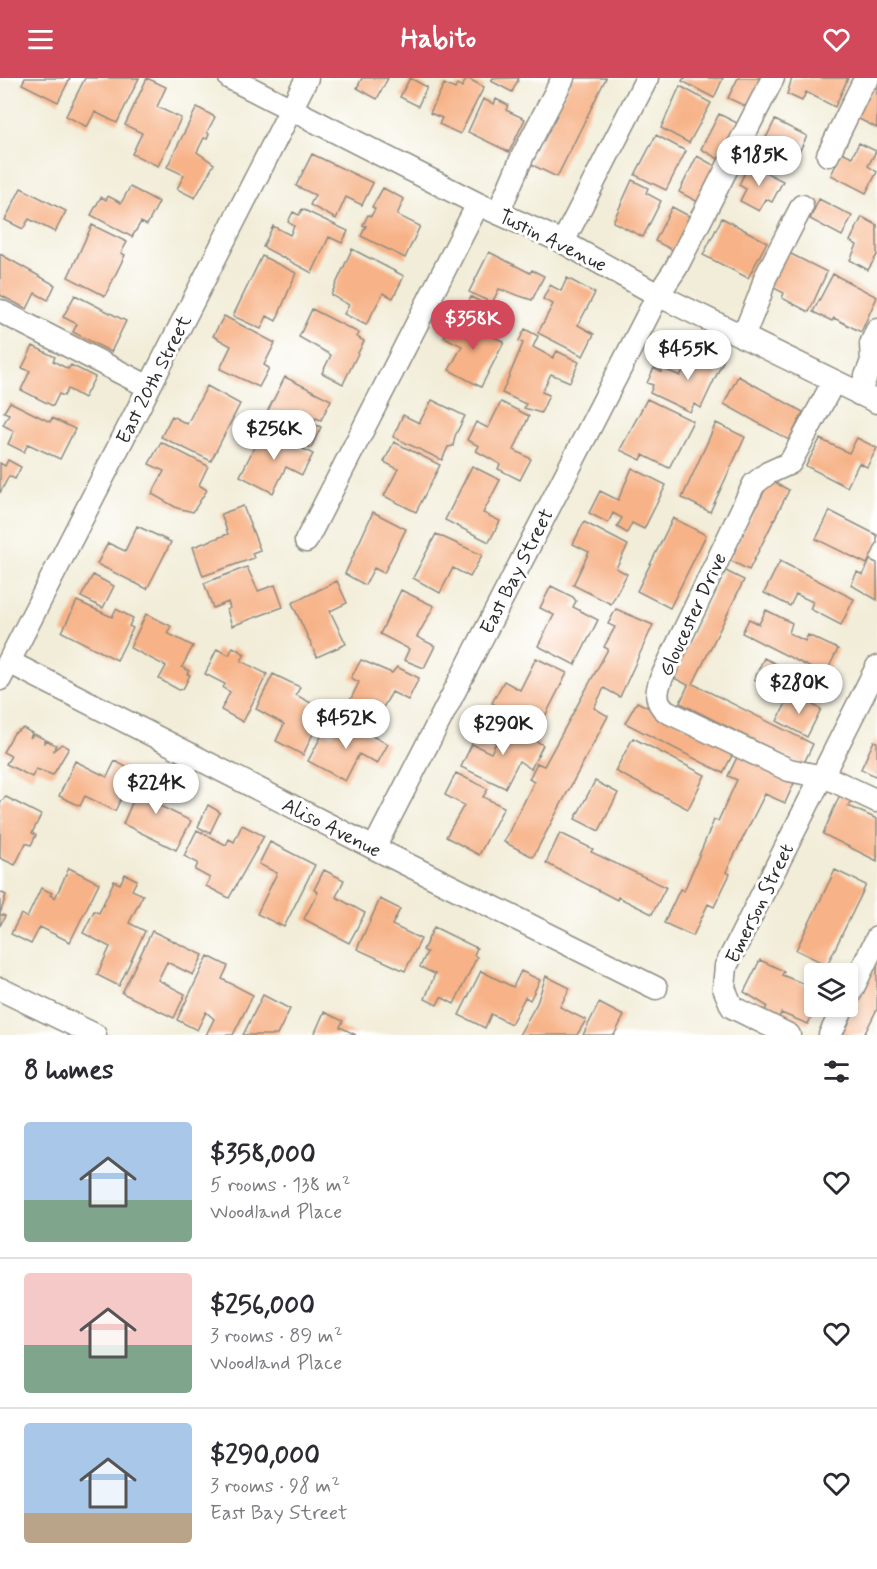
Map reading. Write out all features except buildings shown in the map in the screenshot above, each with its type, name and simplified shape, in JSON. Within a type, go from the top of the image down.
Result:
[{"type":"street","name":"Tustin Avenue","points":[[230,78],[488,208],[563,242],[658,295],[868,398]]},
{"type":"street","name":"East 20th Street","points":[[4,670],[307,78]]},
{"type":"street","points":[[306,541],[488,208],[523,155],[563,78]]},
{"type":"street","points":[[563,242],[647,78]]},
{"type":"street","name":"East Bay Street","points":[[374,848],[658,295],[676,268],[774,78]]},
{"type":"street","points":[[828,155],[862,85],[868,78]]},
{"type":"street","points":[[742,337],[765,278],[802,206]]},
{"type":"street","points":[[0,311],[149,387]]},
{"type":"street","points":[[868,398],[872,361],[871,344],[877,330]]},
{"type":"street","name":"Gloucester Drive","points":[[825,770],[789,770],[666,711],[657,701],[657,690],[754,484],[768,472],[790,463],[834,381]]},
{"type":"street","name":"Emerson Street","points":[[789,1035],[732,1007],[724,988],[726,966],[877,667]]},
{"type":"street","name":"Aliso Avenue","points":[[4,670],[374,848],[656,988]]},
{"type":"street","points":[[825,770],[877,801]]},
{"type":"street","points":[[858,977],[877,938]]},
{"type":"street","points":[[0,989],[95,1035]]},
{"type":"street","points":[[830,1035],[839,1017]]}]
